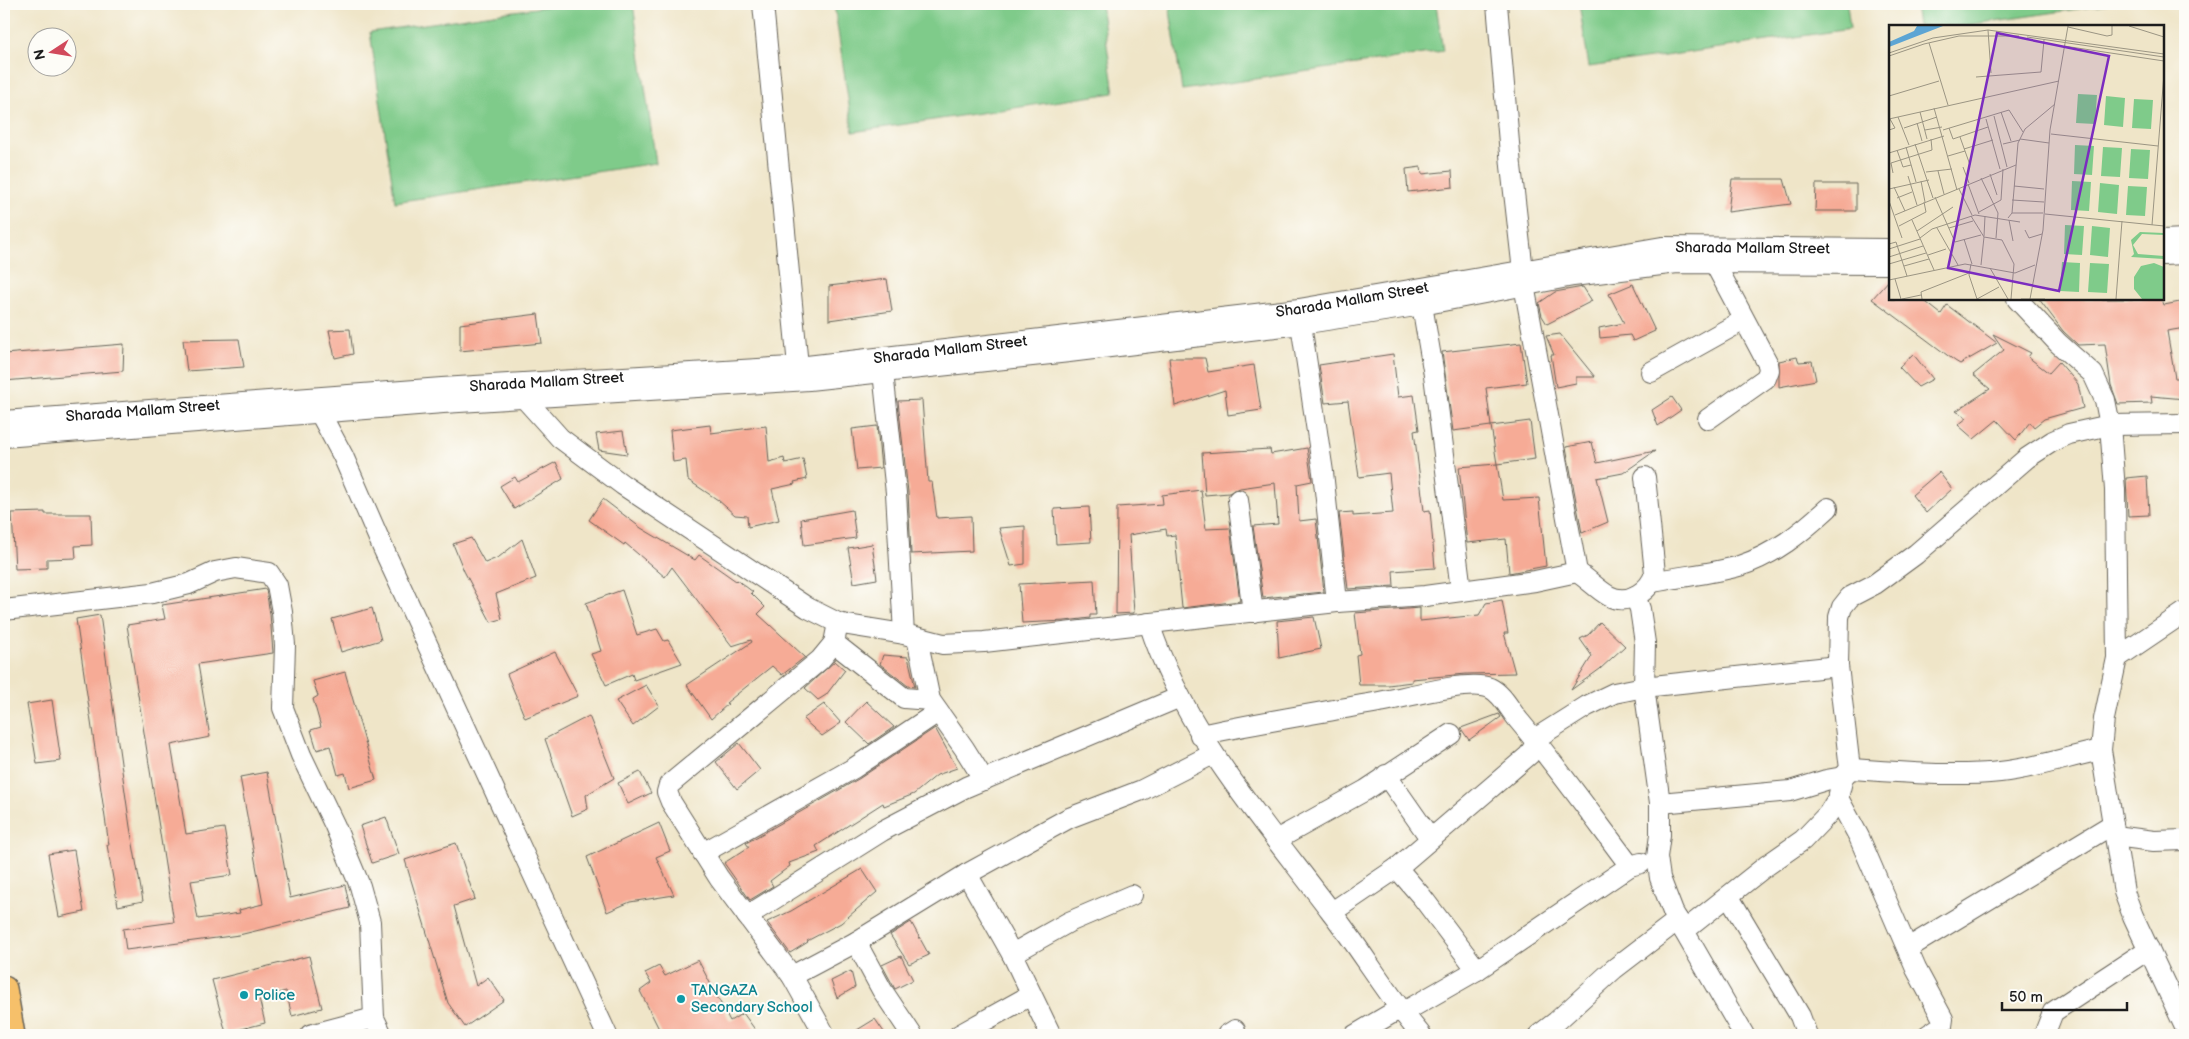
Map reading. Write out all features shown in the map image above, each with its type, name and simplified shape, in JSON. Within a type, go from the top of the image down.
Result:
[{"type":"main road","points":[[4,989],[12,1035]]},
{"type":"street","points":[[763,4],[798,366]]},
{"type":"street","points":[[1497,4],[1523,278],[1578,572],[1612,597],[1635,596],[1648,588],[1653,582],[1655,572],[1646,477]]},
{"type":"street","points":[[2164,240],[2185,239]]},
{"type":"street","name":"Sharada Mallam Street","points":[[524,392],[766,385],[1098,349],[1302,324],[1422,305],[1523,278],[1662,248],[1889,249]]},
{"type":"street","points":[[2164,255],[2185,254]]},
{"type":"street","points":[[1708,419],[1766,378],[1769,370],[1768,364],[1714,262]]},
{"type":"street","name":"Sharada Mallam Street","points":[[4,421],[320,405],[524,392],[798,366],[1057,338],[1290,310],[1420,290],[1523,278],[1573,276],[1677,263],[1889,264]]},
{"type":"street","points":[[2018,300],[2058,343],[2093,374],[2102,392],[2110,425],[2116,522],[2117,658],[2104,719],[2100,750],[2124,892],[2133,916],[2185,1027]]},
{"type":"street","points":[[1422,305],[1434,375],[1461,590]]},
{"type":"street","points":[[1651,372],[1744,320]]},
{"type":"street","points":[[1302,324],[1323,472],[1336,602]]},
{"type":"street","points":[[883,372],[911,636],[934,706],[984,780]]},
{"type":"street","points":[[524,392],[560,438],[624,485],[808,608],[838,623],[911,636],[943,644],[984,642],[1336,602],[1425,596],[1535,581],[1578,572]]},
{"type":"street","points":[[320,405],[383,548],[607,1035]]},
{"type":"street","name":"Sharada Mallam Street","points":[[4,437],[320,405]]},
{"type":"street","points":[[1539,1035],[1614,969],[1729,897],[1766,866],[1803,840],[1828,814],[1838,798],[1847,773],[1838,666],[1839,617],[1842,607],[1850,597],[1875,584],[1916,554],[1943,529],[2041,448],[2069,434],[2110,425],[2185,424]]},
{"type":"street","points":[[1238,500],[1253,612]]},
{"type":"street","points":[[1653,582],[1739,566],[1764,556],[1790,541],[1828,508]]},
{"type":"street","points":[[4,610],[152,593],[189,584],[215,572],[236,568],[269,573],[278,585],[285,645],[283,708],[300,755],[335,826],[360,886],[370,922],[378,1027],[310,1035]]},
{"type":"street","points":[[1635,596],[1640,609],[1645,643],[1644,687],[1660,803],[1660,835],[1657,857],[1660,878],[1681,926],[1744,1035]]},
{"type":"street","points":[[2117,658],[2185,612]]},
{"type":"street","points":[[826,1035],[792,976],[703,853],[671,802],[667,792],[669,785],[779,696],[820,660],[834,643],[838,623]]},
{"type":"street","points":[[1149,624],[1158,650],[1200,735],[1276,840],[1332,912],[1401,1011],[1422,1035]]},
{"type":"street","points":[[834,643],[904,698],[934,706]]},
{"type":"street","points":[[1332,912],[1397,868],[1528,755],[1541,734],[1587,706],[1614,693],[1644,687],[1838,666]]},
{"type":"street","points":[[1200,735],[1268,720],[1434,691],[1474,686],[1488,688],[1496,692],[1537,741],[1630,866]]},
{"type":"street","points":[[747,916],[882,831],[966,787],[1180,697]]},
{"type":"street","points":[[703,853],[854,768],[934,706]]},
{"type":"street","points":[[1276,840],[1345,802],[1451,734]]},
{"type":"street","points":[[1660,803],[1790,791],[1847,773],[1952,773],[2017,770],[2100,750]]},
{"type":"street","points":[[792,976],[856,942],[967,874],[1069,818],[1142,790],[1213,754]]},
{"type":"street","points":[[1386,775],[1430,838]]},
{"type":"street","points":[[1838,798],[1860,837],[1916,969],[1943,1019],[1942,1026],[1928,1035]]},
{"type":"street","points":[[1908,948],[2114,830],[2154,840],[2185,840]]},
{"type":"street","points":[[1355,1035],[1477,970],[1630,866],[1657,857]]},
{"type":"street","points":[[1397,868],[1477,970]]},
{"type":"street","points":[[967,874],[1012,954],[1051,1035]]},
{"type":"street","points":[[1012,954],[1069,922],[1132,895]]},
{"type":"street","points":[[1729,897],[1800,1016],[1807,1035]]},
{"type":"street","points":[[856,942],[882,990],[912,1035]]},
{"type":"street","points":[[2044,1035],[2053,1012],[2150,949]]},
{"type":"street","points":[[959,1035],[1031,995]]},
{"type":"green space","points":[[563,4],[633,4],[656,163],[395,202],[370,32]]},
{"type":"green space","points":[[834,4],[1101,4],[1114,93],[853,132]]},
{"type":"green space","points":[[1169,4],[1436,4],[1443,51],[1182,90]]},
{"type":"green space","points":[[1579,4],[1847,4],[1850,29],[1589,67]]},
{"type":"green space","points":[[1915,4],[2112,4],[1967,25],[1918,25]]},
{"type":"building","points":[[1421,167],[1422,174],[1452,171],[1453,187],[1408,192],[1406,169]]},
{"type":"building","points":[[1732,179],[1784,179],[1791,204],[1728,212]]},
{"type":"building","points":[[1816,184],[1856,184],[1856,211],[1815,211]]},
{"type":"building","points":[[887,279],[892,311],[829,320],[829,286]]},
{"type":"building","points":[[1889,280],[1889,300],[1923,300],[1941,314],[1947,305],[1997,343],[1960,364],[1872,299]]},
{"type":"building","points":[[1633,284],[1655,331],[1633,341],[1630,335],[1600,338],[1599,328],[1624,323],[1609,294]]},
{"type":"building","points":[[1583,287],[1592,301],[1547,324],[1542,316],[1539,303],[1555,292]]},
{"type":"building","points":[[2040,300],[2162,300],[2164,305],[2185,301],[2185,328],[2167,331],[2175,378],[2183,378],[2185,399],[2151,396],[2152,403],[2118,404],[2111,385],[2105,344],[2078,345],[2063,331]]},
{"type":"building","points":[[538,314],[542,343],[460,351],[460,324]]},
{"type":"building","points":[[350,329],[353,354],[335,358],[329,330]]},
{"type":"building","points":[[1560,334],[1595,377],[1576,377],[1576,383],[1556,387],[1551,355],[1554,355],[1546,336]]},
{"type":"building","points":[[1993,334],[2031,353],[2028,357],[2049,373],[2059,362],[2078,384],[2083,408],[2044,419],[2034,427],[2030,422],[2016,440],[1997,420],[1974,439],[1958,425],[1967,418],[1956,411],[1990,389],[1973,375],[2004,350]]},
{"type":"building","points":[[239,339],[244,367],[187,371],[183,340]]},
{"type":"building","points":[[1521,343],[1527,383],[1486,388],[1491,426],[1453,431],[1442,352]]},
{"type":"building","points":[[124,344],[123,371],[4,381],[4,354]]},
{"type":"building","points":[[1393,354],[1398,397],[1414,395],[1419,430],[1414,431],[1424,511],[1430,510],[1435,568],[1393,571],[1394,586],[1348,589],[1339,513],[1353,512],[1353,516],[1393,513],[1389,473],[1359,477],[1348,401],[1325,403],[1319,365]]},
{"type":"building","points":[[1913,354],[1933,379],[1918,387],[1899,367]]},
{"type":"building","points":[[1797,357],[1799,362],[1812,361],[1816,380],[1779,387],[1779,361]]},
{"type":"building","points":[[1169,358],[1205,358],[1208,372],[1254,365],[1261,410],[1228,415],[1225,390],[1175,406]]},
{"type":"building","points":[[1672,397],[1681,410],[1658,426],[1652,410]]},
{"type":"building","points":[[922,400],[928,482],[932,482],[937,518],[971,516],[972,551],[911,554],[908,492],[898,401]]},
{"type":"building","points":[[1530,421],[1535,459],[1497,464],[1491,426]]},
{"type":"building","points":[[710,425],[711,433],[766,426],[769,462],[784,458],[785,463],[803,459],[807,479],[794,482],[795,484],[772,489],[779,520],[748,527],[747,516],[735,515],[718,500],[688,480],[686,460],[673,462],[670,430]]},
{"type":"building","points":[[877,426],[881,468],[857,470],[852,429]]},
{"type":"building","points":[[623,431],[627,454],[599,450],[596,434]]},
{"type":"building","points":[[1592,442],[1597,463],[1655,451],[1623,473],[1597,478],[1608,522],[1582,533],[1566,447]]},
{"type":"building","points":[[1307,448],[1312,481],[1297,484],[1299,521],[1316,519],[1324,592],[1263,598],[1253,526],[1278,524],[1275,483],[1240,488],[1229,493],[1205,495],[1202,453],[1270,449],[1271,454]]},
{"type":"building","points":[[556,462],[563,479],[514,509],[500,486],[515,477],[518,482]]},
{"type":"building","points":[[1497,464],[1503,500],[1539,498],[1546,566],[1509,573],[1506,539],[1467,543],[1459,467]]},
{"type":"building","points":[[1939,472],[1952,489],[1926,513],[1912,495]]},
{"type":"building","points":[[2147,476],[2149,515],[2128,516],[2126,478]]},
{"type":"building","points":[[1201,490],[1206,529],[1230,528],[1240,601],[1182,608],[1175,535],[1167,536],[1166,529],[1129,535],[1134,613],[1116,614],[1117,507],[1163,504],[1162,495]]},
{"type":"building","points":[[603,499],[641,528],[695,560],[699,555],[753,592],[751,593],[765,607],[758,614],[805,657],[782,675],[772,666],[726,703],[728,704],[711,719],[687,685],[752,642],[751,640],[732,646],[672,567],[665,577],[625,543],[624,545],[589,520]]},
{"type":"building","points":[[1089,507],[1091,542],[1056,544],[1054,509]]},
{"type":"building","points":[[852,510],[856,538],[804,545],[801,519]]},
{"type":"building","points":[[45,512],[45,514],[91,514],[92,545],[75,546],[76,558],[47,559],[47,568],[15,569],[12,513]]},
{"type":"building","points":[[1025,526],[1025,564],[1011,566],[999,528]]},
{"type":"building","points":[[471,538],[485,563],[499,557],[522,539],[536,578],[496,594],[502,619],[491,622],[464,571],[453,544]]},
{"type":"building","points":[[872,544],[877,579],[854,583],[848,548]]},
{"type":"building","points":[[1094,580],[1096,615],[1090,615],[1090,618],[1065,621],[1022,623],[1019,584]]},
{"type":"building","points":[[266,589],[273,653],[198,664],[210,737],[171,745],[186,834],[224,828],[232,875],[191,881],[198,919],[240,913],[239,910],[263,904],[240,777],[267,772],[290,898],[345,885],[350,908],[239,935],[126,950],[123,929],[174,922],[127,625],[165,619],[162,605]]},
{"type":"building","points":[[622,590],[637,635],[657,629],[664,641],[668,640],[682,663],[634,680],[632,674],[606,685],[591,654],[601,651],[586,603]]},
{"type":"building","points":[[1502,600],[1508,633],[1504,633],[1515,673],[1466,674],[1412,679],[1412,682],[1388,685],[1359,685],[1356,655],[1360,654],[1355,613],[1420,608],[1420,621],[1479,615],[1486,603]]},
{"type":"building","points":[[372,608],[381,640],[341,652],[332,619]]},
{"type":"building","points":[[100,615],[130,827],[143,901],[118,906],[107,845],[109,845],[76,619]]},
{"type":"building","points":[[1314,617],[1321,649],[1279,658],[1277,621]]},
{"type":"building","points":[[1600,622],[1625,646],[1600,669],[1571,690],[1592,656],[1580,639],[1588,635]]},
{"type":"building","points":[[555,652],[578,696],[525,718],[507,674]]},
{"type":"building","points":[[883,655],[908,657],[915,687],[908,686],[880,664]]},
{"type":"building","points":[[835,661],[845,670],[826,695],[818,700],[805,688]]},
{"type":"building","points":[[345,672],[376,780],[349,788],[345,773],[338,775],[330,746],[317,750],[311,730],[321,727],[313,699],[318,696],[313,681]]},
{"type":"building","points":[[646,685],[659,706],[633,726],[616,701]]},
{"type":"building","points":[[52,700],[61,761],[37,764],[27,704]]},
{"type":"building","points":[[866,701],[894,727],[869,744],[846,722]]},
{"type":"building","points":[[824,704],[841,723],[822,736],[803,719]]},
{"type":"building","points":[[1499,714],[1501,717],[1469,740],[1461,728]]},
{"type":"building","points":[[589,716],[614,778],[586,795],[588,809],[572,816],[545,739]]},
{"type":"building","points":[[935,728],[957,768],[937,775],[914,794],[884,806],[883,803],[816,846],[819,852],[789,863],[790,866],[770,881],[773,886],[750,900],[724,863],[749,847],[746,843],[860,778]]},
{"type":"building","points":[[739,743],[760,770],[737,789],[716,762]]},
{"type":"building","points":[[640,772],[651,793],[628,804],[618,783]]},
{"type":"building","points":[[386,817],[399,854],[372,863],[360,826]]},
{"type":"building","points":[[659,823],[670,851],[656,857],[674,895],[630,902],[607,912],[587,857]]},
{"type":"building","points":[[456,843],[475,899],[454,906],[476,986],[488,977],[504,1000],[465,1027],[448,1003],[405,860]]},
{"type":"building","points":[[74,850],[84,912],[59,917],[48,854]]},
{"type":"building","points":[[862,869],[877,892],[841,923],[807,941],[790,953],[767,922],[791,911]]},
{"type":"building","points":[[911,922],[929,955],[909,964],[890,935]]},
{"type":"building","name":"Police","points":[[309,956],[322,1008],[292,1016],[286,991],[259,998],[265,1023],[226,1033],[212,980]]},
{"type":"building","points":[[901,956],[913,980],[895,989],[882,965]]},
{"type":"building","name":"TANGAZA Secondary School","points":[[698,960],[730,1021],[743,1013],[759,1035],[662,1035],[640,991],[651,983],[645,973],[659,966],[665,976]]},
{"type":"building","points":[[851,971],[855,987],[837,998],[831,981]]},
{"type":"building","points":[[875,1019],[886,1035],[849,1035]]},
{"type":"place","name":"Police","points":[[244,995]]},
{"type":"place","name":"TANGAZA Secondary School","points":[[681,999]]}]
